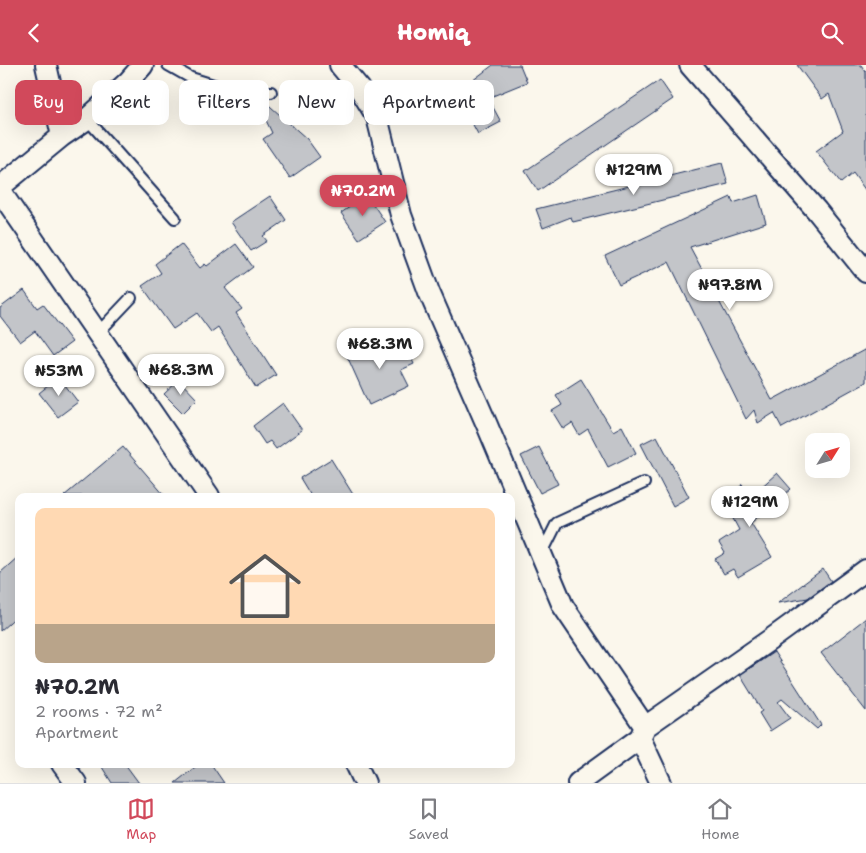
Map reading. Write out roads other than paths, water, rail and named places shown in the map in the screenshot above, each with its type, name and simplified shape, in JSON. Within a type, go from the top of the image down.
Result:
[{"type":"street","points":[[46,65],[62,136]]},
{"type":"street","points":[[0,187],[62,136],[87,119],[128,82],[143,65]]},
{"type":"street","points":[[340,65],[360,89],[377,117],[401,215],[429,292],[563,606],[643,732],[661,783]]},
{"type":"street","points":[[696,67],[866,271]]},
{"type":"street","points":[[0,191],[95,336],[207,493]]},
{"type":"street","points":[[578,783],[643,732],[866,570]]},
{"type":"street","points":[[65,768],[76,783]]},
{"type":"street","points":[[358,768],[365,783]]},
{"type":"lane","points":[[168,65],[191,78],[236,92],[271,92]]},
{"type":"lane","points":[[87,119],[175,218]]},
{"type":"lane","points":[[95,336],[132,299]]},
{"type":"lane","points":[[541,554],[557,523],[644,483]]}]
